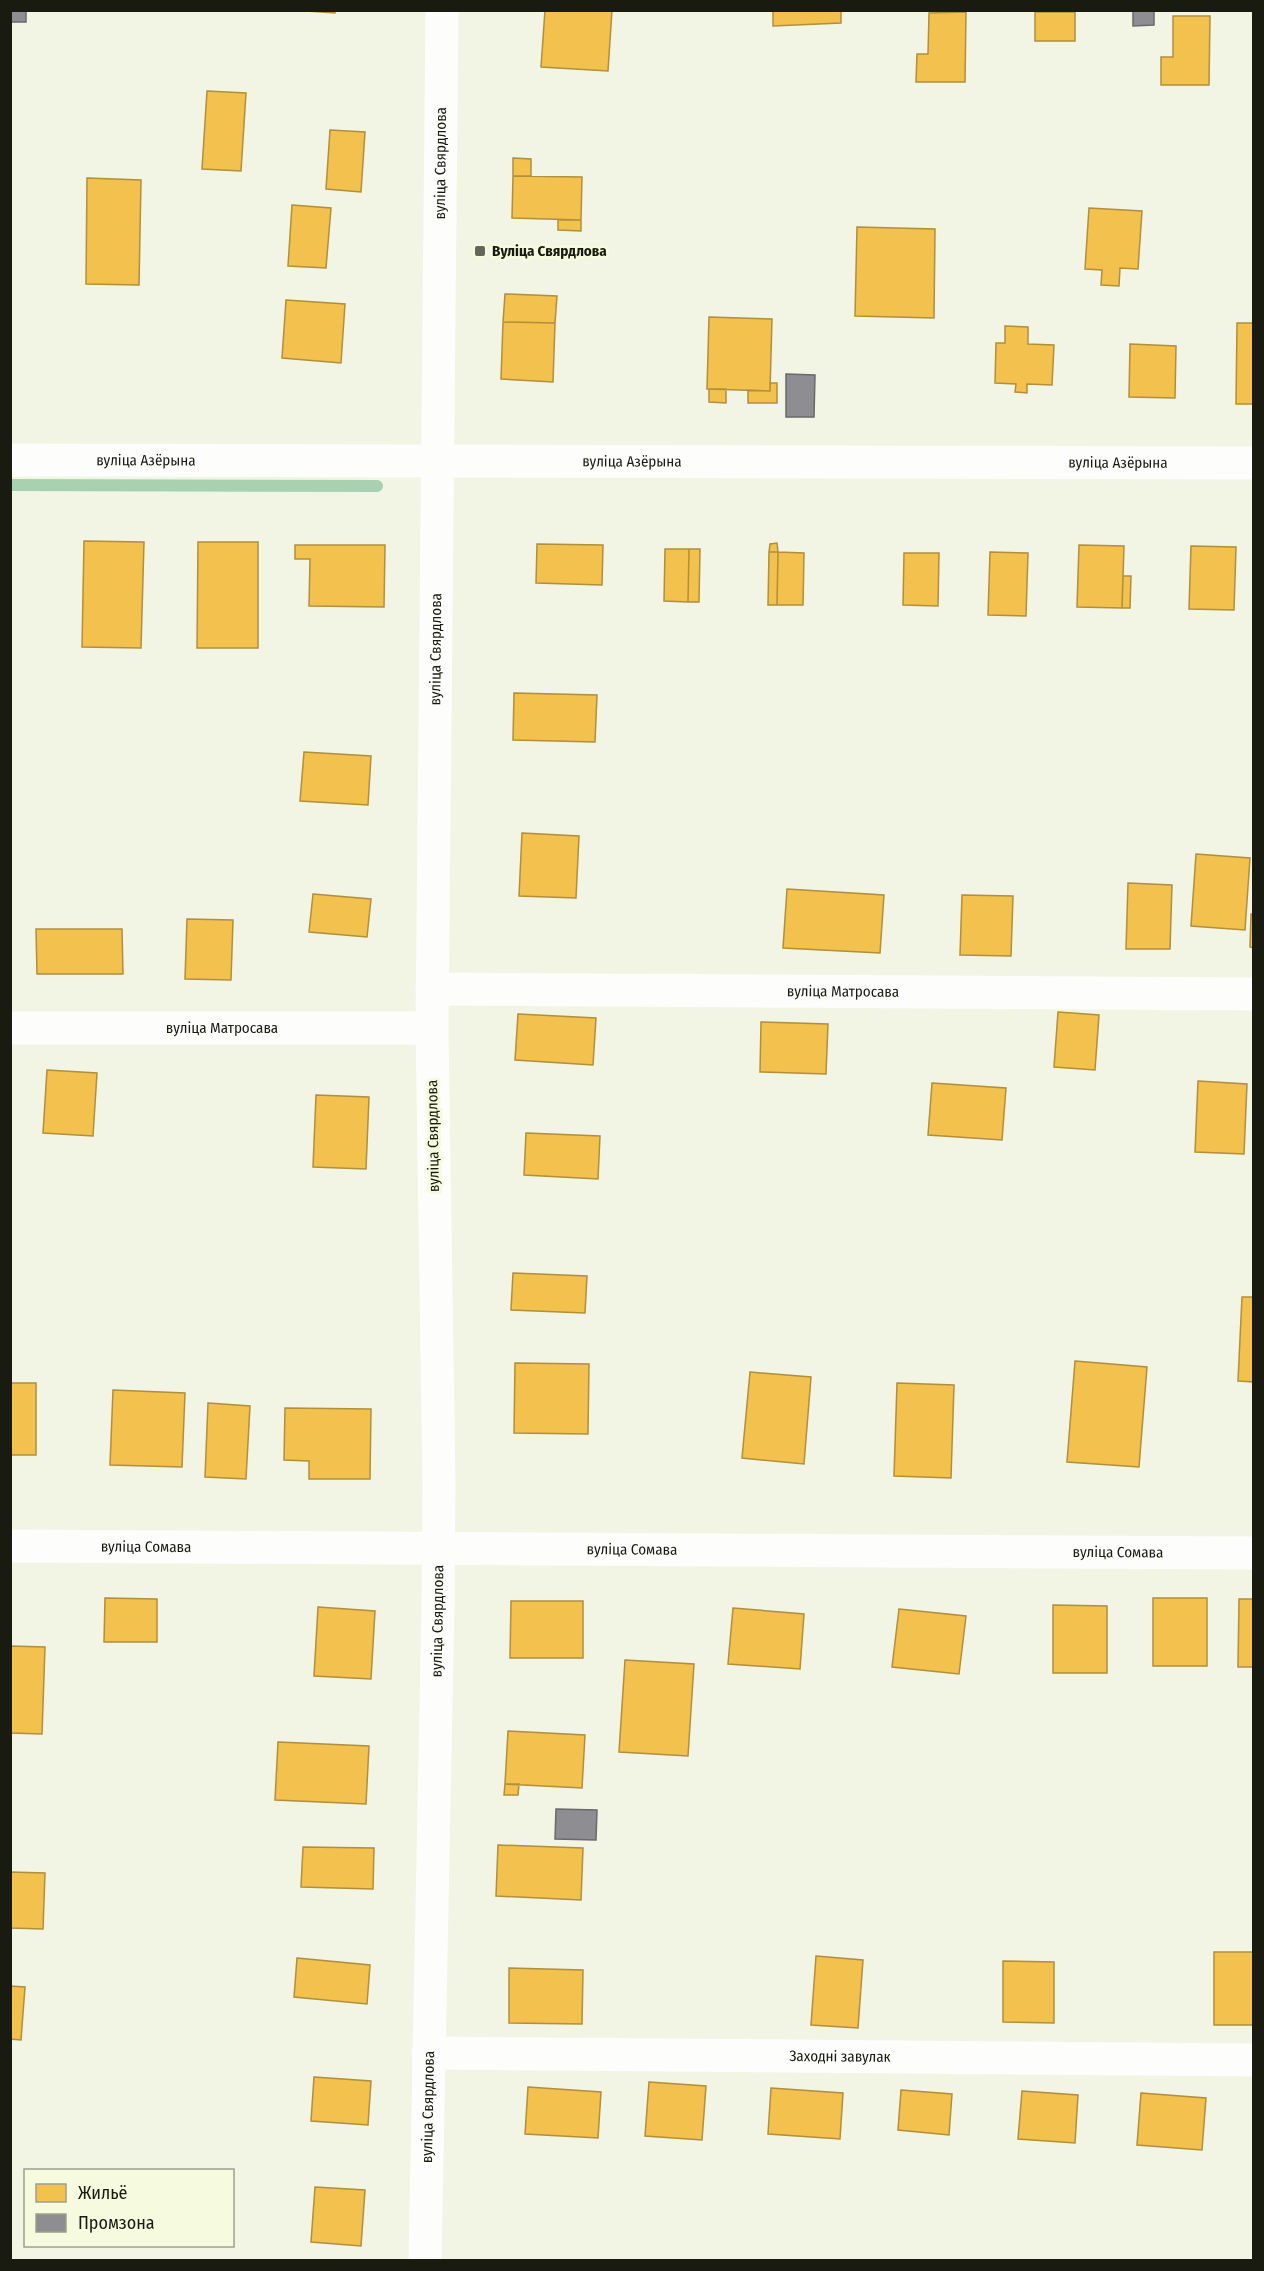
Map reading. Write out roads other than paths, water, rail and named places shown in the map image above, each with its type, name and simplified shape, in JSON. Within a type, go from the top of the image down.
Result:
[{"type":"street","name":"вуліца Свярдлова","points":[[425,2260],[439,1484],[432,989],[442,10]]},
{"type":"street","name":"вуліца Азёрына","points":[[10,460],[1254,463]]},
{"type":"street","name":"вуліца Матросава","points":[[432,989],[1254,994]]},
{"type":"street","name":"вуліца Матросава","points":[[10,1028],[432,1028]]},
{"type":"street","name":"вуліца Сомава","points":[[10,1546],[1254,1553]]},
{"type":"street","name":"Заходні завулак","points":[[428,2053],[1254,2060]]},
{"type":"waterway","points":[[10,485],[377,486]]},
{"type":"place","name":"Вуліца Свярдлова","points":[[480,251]]}]
